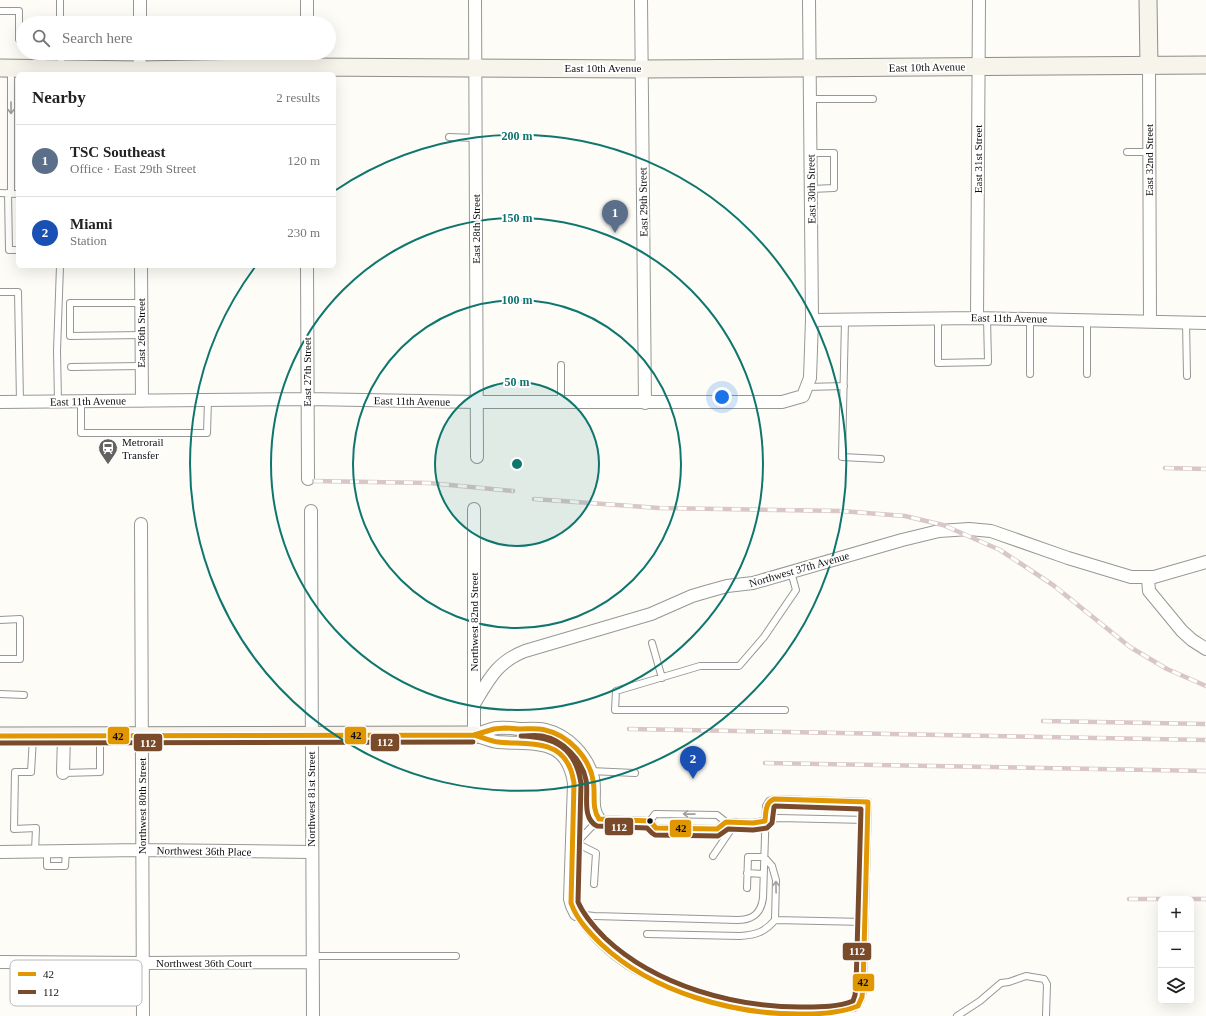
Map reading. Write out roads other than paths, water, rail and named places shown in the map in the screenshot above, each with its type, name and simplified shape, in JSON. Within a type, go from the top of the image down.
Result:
[{"type":"street","points":[[140,0],[140,16]]},
{"type":"street","points":[[307,0],[307,16]]},
{"type":"street","name":"East 28th Street","points":[[475,0],[477,457]]},
{"type":"street","name":"East 29th Street","points":[[641,0],[645,403]]},
{"type":"street","name":"East 30th Street","points":[[808,382],[812,320],[809,0]]},
{"type":"street","name":"East 31st Street","points":[[978,0],[982,318]]},
{"type":"street","name":"East 32nd Street","points":[[1148,0],[1150,321]]},
{"type":"street","points":[[139,72],[140,60]]},
{"type":"street","name":"East 10th Avenue","points":[[6,69],[43,61],[61,66],[139,72],[307,65],[641,69],[1206,65]]},
{"type":"street","name":"East 26th Street","points":[[141,268],[142,401]]},
{"type":"street","name":"East 27th Street","points":[[307,268],[308,479]]},
{"type":"street","name":"East 11th Avenue","points":[[812,320],[982,318],[1206,323]]},
{"type":"street","name":"East 11th Avenue","points":[[0,402],[307,399],[562,403],[782,402],[803,396],[808,382]]},
{"type":"street","name":"Northwest 82nd Street","points":[[474,509],[474,735]]},
{"type":"street","name":"Northwest 81st Street","points":[[311,511],[312,1016]]},
{"type":"street","name":"Northwest 80th Street","points":[[141,524],[144,1016]]},
{"type":"street","name":"Northwest 37th Avenue","points":[[474,704],[496,669],[519,653],[651,614],[692,596],[708,591],[727,586],[753,583],[931,533],[954,529],[977,529],[996,532],[1068,558],[1125,576],[1148,578],[1206,562]]},
{"type":"street","points":[[1148,578],[1149,591],[1182,631],[1192,640],[1206,648]]},
{"type":"street","points":[[0,736],[474,735],[497,728],[535,729],[551,732],[562,737],[576,748],[583,757],[590,771],[594,788],[594,810],[599,819]]},
{"type":"street","points":[[474,735],[497,742],[540,744],[551,748],[564,758],[570,768],[574,783],[570,899],[576,914]]},
{"type":"street","points":[[63,773],[64,736]]},
{"type":"street","name":"Northwest 36th Place","points":[[0,852],[142,850],[311,852]]},
{"type":"street","name":"Northwest 36th Court","points":[[143,963],[312,959]]},
{"type":"street","name":"Northwest 36th Court","points":[[0,962],[10,962]]},
{"type":"lane","points":[[60,0],[60,16]]},
{"type":"lane","points":[[0,12],[19,11],[19,16]]},
{"type":"lane","points":[[6,69],[9,250],[16,250]]},
{"type":"lane","points":[[810,99],[873,98]]},
{"type":"lane","points":[[449,137],[476,138]]},
{"type":"lane","points":[[1127,152],[1149,152]]},
{"type":"lane","points":[[810,153],[834,153],[834,188],[811,189]]},
{"type":"lane","points":[[0,193],[16,194]]},
{"type":"lane","points":[[58,401],[57,351],[60,268]]},
{"type":"lane","points":[[0,292],[18,292],[20,402]]},
{"type":"lane","points":[[141,303],[70,303],[70,336],[142,335]]},
{"type":"lane","points":[[938,318],[938,363],[988,362],[982,318]]},
{"type":"lane","points":[[1030,319],[1030,374]]},
{"type":"lane","points":[[846,320],[842,457],[881,459]]},
{"type":"lane","points":[[1087,320],[1087,374]]},
{"type":"lane","points":[[1186,322],[1187,376]]},
{"type":"lane","points":[[561,365],[562,403]]},
{"type":"lane","points":[[70,367],[142,366]]},
{"type":"lane","points":[[808,382],[844,386]]},
{"type":"lane","points":[[82,401],[81,433],[206,433],[208,400]]},
{"type":"lane","points":[[785,710],[615,710],[616,691],[700,666],[740,666],[764,637],[796,590],[791,572]]},
{"type":"lane","points":[[0,620],[20,619],[20,659],[0,659]]},
{"type":"lane","points":[[652,643],[662,678]]},
{"type":"lane","points":[[0,694],[24,695]]},
{"type":"lane","points":[[33,736],[32,772],[15,772],[14,829],[36,828],[41,851]]},
{"type":"lane","points":[[63,773],[100,772],[100,736]]},
{"type":"lane","points":[[590,771],[635,773]]},
{"type":"lane","points":[[771,800],[868,802],[863,992],[858,1006],[850,1009],[821,1014],[800,1015],[768,1014],[724,1007],[694,997],[645,976],[630,967],[611,953],[589,932],[576,914],[594,916],[737,920],[753,917],[762,906],[765,821],[767,804],[771,800]]},
{"type":"lane","points":[[650,820],[655,814],[692,814],[717,815],[726,822]]},
{"type":"lane","points":[[650,820],[656,828],[717,829],[726,822],[753,823],[778,818],[867,820]]},
{"type":"lane","points":[[572,841],[581,838],[599,819],[650,820]]},
{"type":"lane","points":[[712,856],[736,822]]},
{"type":"lane","points":[[572,841],[596,853],[594,884]]},
{"type":"lane","points":[[647,934],[745,936],[760,932],[769,927],[776,920],[776,880],[772,866],[764,857],[748,857],[747,888]]},
{"type":"lane","points":[[747,873],[764,874]]},
{"type":"lane","points":[[776,920],[865,922]]},
{"type":"lane","points":[[312,959],[456,956]]},
{"type":"lane","points":[[957,1016],[980,1001],[1001,983],[1026,976],[1044,979],[1046,981],[1046,1016]]},
{"type":"railway","points":[[1165,468],[1206,469]]},
{"type":"railway","points":[[314,481],[429,483],[513,491]]},
{"type":"railway","points":[[534,499],[659,508],[841,511],[905,516],[943,525],[1000,550],[1053,585],[1130,647],[1167,669],[1206,686]]},
{"type":"railway","points":[[1043,721],[1206,724]]},
{"type":"railway","points":[[629,729],[1206,740]]},
{"type":"railway","points":[[765,763],[1206,771]]},
{"type":"railway","points":[[1129,899],[1206,899]]},
{"type":"place","name":"TSC Southeast","points":[[615,233]]},
{"type":"place","name":"Metrorail Transfer","points":[[108,465]]},
{"type":"place","name":"Miami","points":[[693,779]]}]
